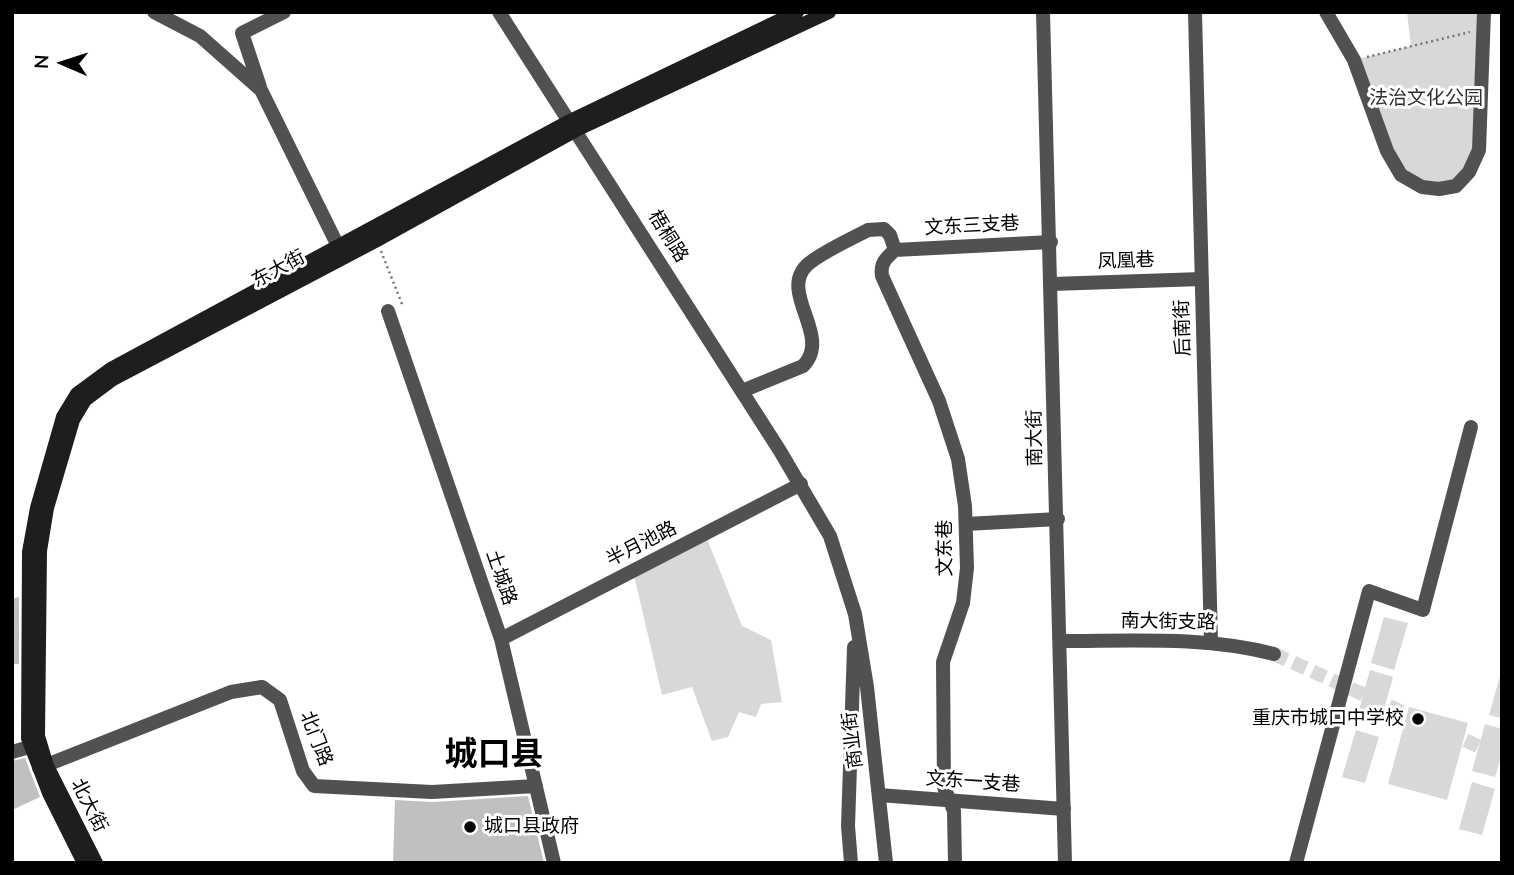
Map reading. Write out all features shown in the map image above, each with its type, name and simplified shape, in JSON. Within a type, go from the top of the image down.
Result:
[{"type":"main road","name":"东大街","points":[[36,745],[28,738],[29,552],[37,508],[63,417],[77,394],[111,369],[338,246],[797,12]]},
{"type":"main road","name":"东大街","points":[[43,767],[36,745],[40,551],[47,508],[73,420],[85,400],[113,379],[377,240],[573,126],[829,12]]},
{"type":"main road","name":"北大街","points":[[43,767],[84,863]]},
{"type":"main road","name":"北大街","points":[[43,767],[96,863]]},
{"type":"street","points":[[154,12],[200,36],[261,90]]},
{"type":"street","points":[[284,12],[242,33],[261,90],[338,246]]},
{"type":"street","name":"梧桐路","points":[[499,12],[801,484]]},
{"type":"street","name":"南大街","points":[[1043,12],[1065,863]]},
{"type":"street","name":"后南街","points":[[1195,12],[1212,642]]},
{"type":"street","points":[[1326,12],[1354,60],[1387,151],[1401,175],[1422,187],[1439,189],[1456,186],[1469,172],[1479,150],[1484,12]]},
{"type":"street","points":[[742,391],[803,366],[809,359],[813,349],[811,336],[797,286],[799,276],[808,264],[875,228],[884,229],[890,235],[895,250]]},
{"type":"street","name":"文东三支巷","points":[[895,250],[1051,242]]},
{"type":"street","name":"文东巷","points":[[895,250],[884,260],[882,276],[939,401],[958,458],[965,524],[967,568],[963,603],[943,662],[944,787],[954,811],[955,863]]},
{"type":"street","name":"凤凰巷","points":[[1052,284],[1202,279]]},
{"type":"street","name":"土城路","points":[[388,311],[501,639],[554,863]]},
{"type":"street","points":[[1296,863],[1369,591],[1423,610],[1471,427]]},
{"type":"street","name":"半月池路","points":[[501,639],[801,484]]},
{"type":"street","name":"商业街","points":[[801,484],[830,537],[855,614],[886,863]]},
{"type":"street","points":[[965,524],[1058,519]]},
{"type":"street","name":"商业街","points":[[851,863],[848,826],[855,614]]},
{"type":"street","name":"南大街支路","points":[[1060,641],[1212,642],[1244,646],[1274,654]]},
{"type":"street","name":"北门路","points":[[43,767],[231,692],[262,687],[280,700],[303,771],[314,786],[432,792],[536,786]]},
{"type":"street","points":[[12,752],[36,745]]},
{"type":"street","name":"文东一支巷","points":[[879,794],[1064,809]]},
{"type":"path","points":[[1354,60],[1484,29]]},
{"type":"path","points":[[377,240],[402,304],[388,311]]},
{"type":"green space","name":"法治文化公园","points":[[1407,12],[1484,12],[1479,150],[1469,172],[1439,189],[1401,175],[1354,60],[1411,46]]},
{"type":"green space","points":[[705,534],[742,626],[771,640],[782,702],[761,704],[756,717],[739,712],[728,737],[712,741],[692,687],[662,695],[633,571]]},
{"type":"green space","points":[[1384,617],[1408,623],[1394,670],[1371,663]]},
{"type":"green space","points":[[1502,669],[1502,718],[1489,715]]},
{"type":"green space","points":[[1370,670],[1393,677],[1380,724],[1357,717]]},
{"type":"green space","points":[[1409,707],[1468,723],[1447,800],[1388,784]]},
{"type":"green space","points":[[1485,724],[1502,729],[1502,753],[1495,777],[1472,771]]},
{"type":"green space","points":[[1356,730],[1379,737],[1365,783],[1342,777]]},
{"type":"green space","points":[[1472,782],[1495,789],[1482,835],[1459,829]]},
{"type":"building","points":[[19,597],[19,664],[12,664],[12,599]]},
{"type":"building","points":[[25,758],[40,797],[12,810],[12,761]]},
{"type":"building","name":"城口县政府","points":[[528,796],[544,863],[393,863],[395,800],[433,802]]},
{"type":"tunnel","points":[[1274,654],[1502,757]]},
{"type":"place","name":"重庆市城口中学校","points":[[1418,719]]},
{"type":"place","name":"城口县政府","points":[[470,827]]},
{"type":"district","name":"城口县","points":[[494,757]]}]
